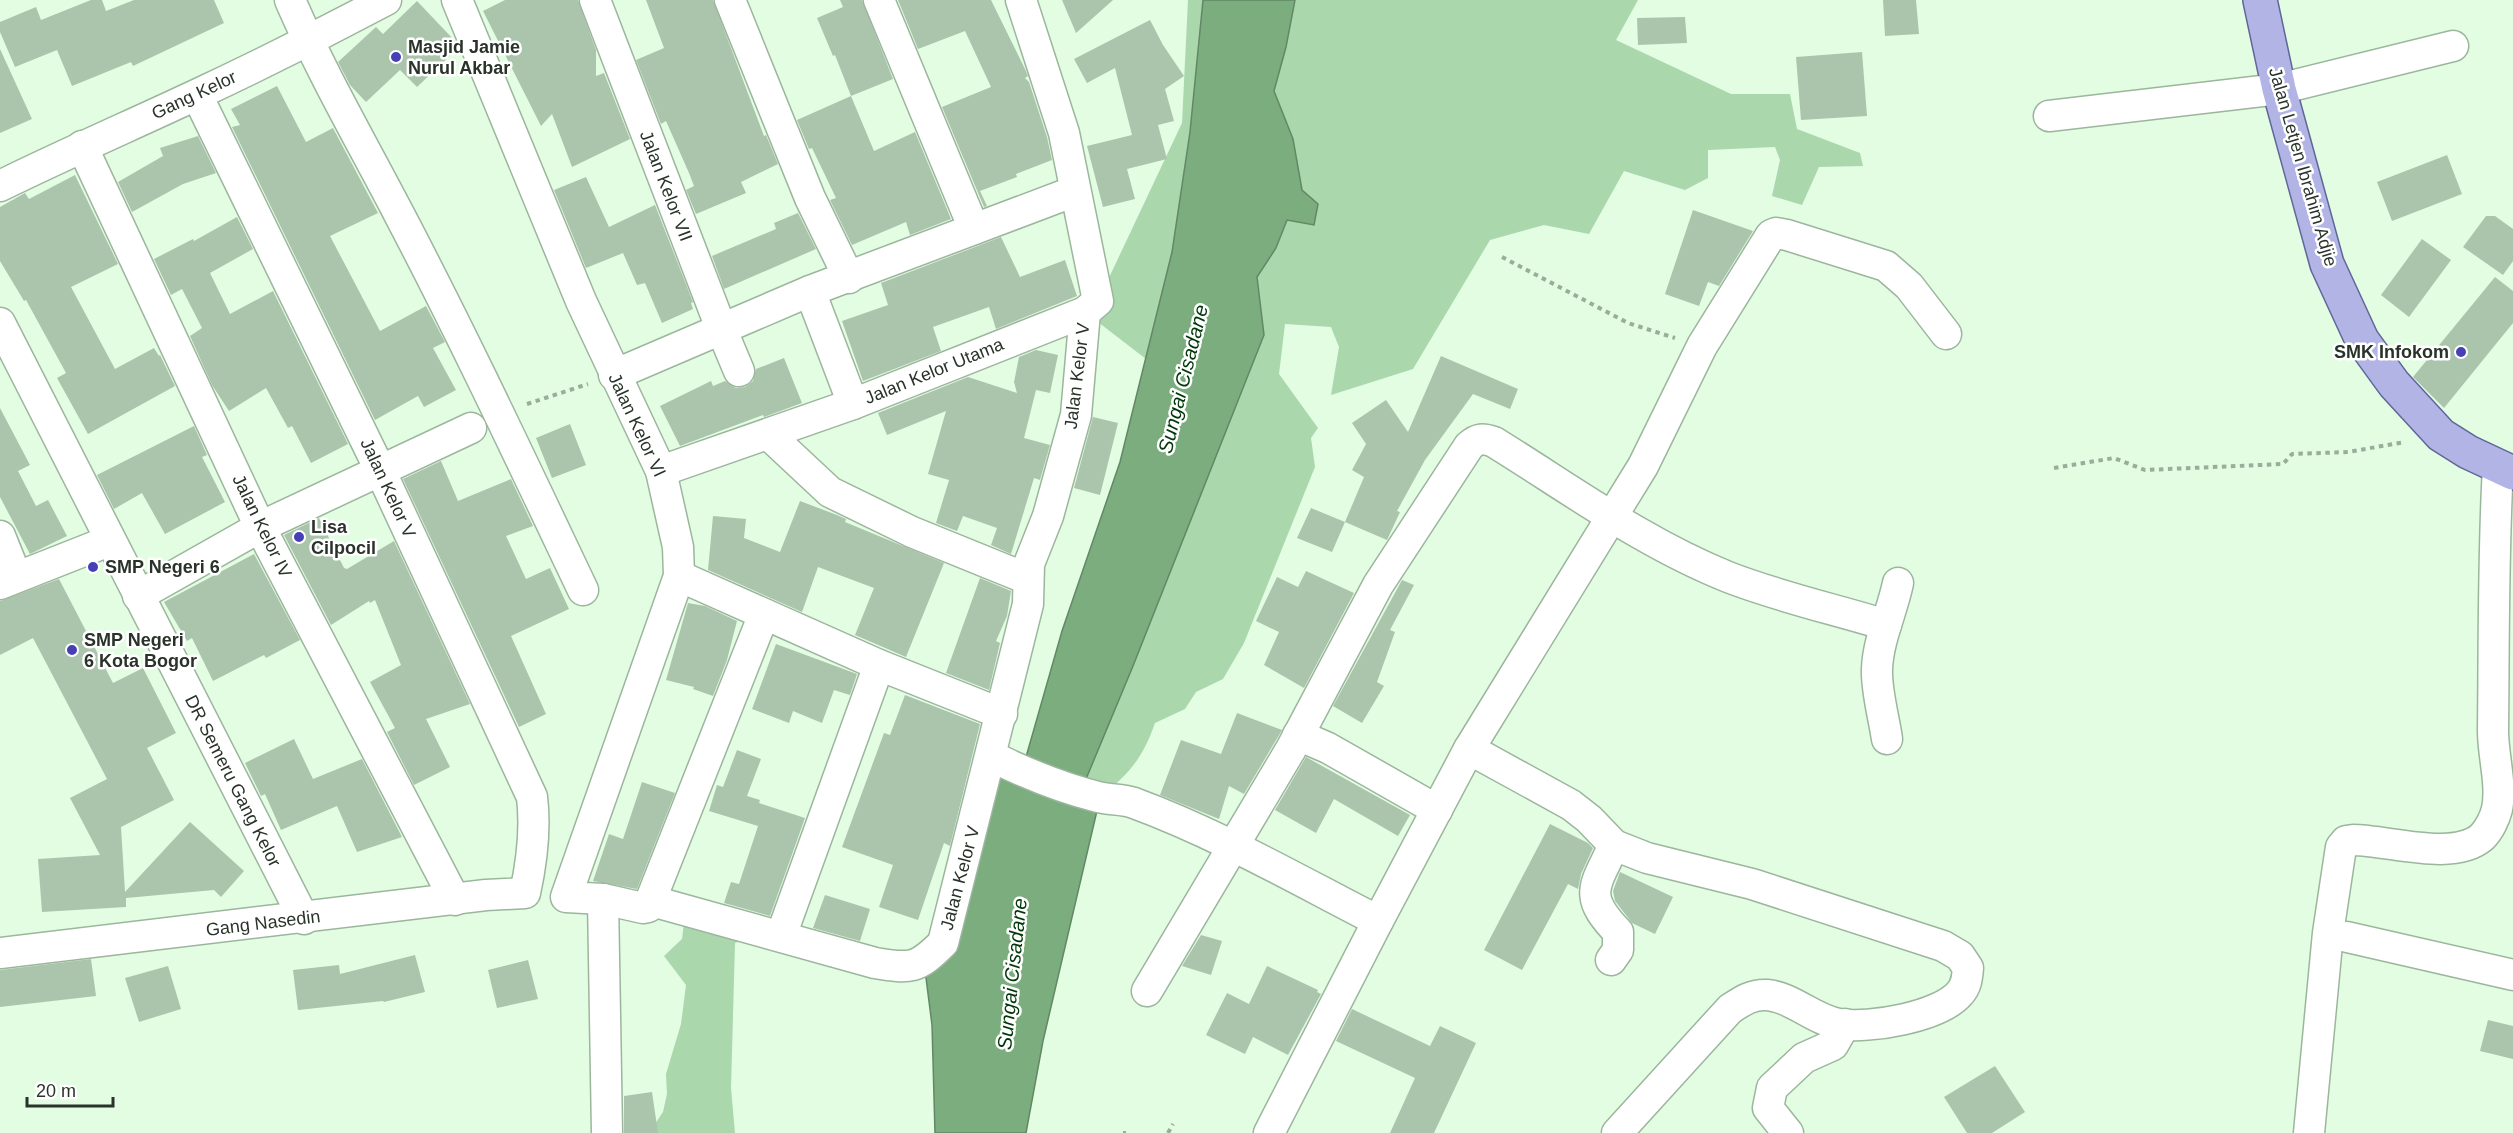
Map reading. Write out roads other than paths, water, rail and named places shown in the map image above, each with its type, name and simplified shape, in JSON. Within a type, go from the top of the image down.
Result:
[{"type":"main road","name":"Jalan Letjen Ibrahim Adjie","points":[[2260,0],[2279,89],[2327,264],[2362,340],[2394,384],[2441,435],[2468,452],[2505,470]]},
{"type":"street","points":[[290,0],[308,41],[400,215],[500,414],[582,590]]},
{"type":"street","name":"Gang Kelor","points":[[0,186],[82,146],[197,95],[386,0]]},
{"type":"street","name":"Jalan Kelor VI","points":[[457,0],[581,301],[661,471],[678,547],[679,576],[566,897],[603,899]]},
{"type":"street","name":"Jalan Kelor VII","points":[[595,0],[720,328],[739,371]]},
{"type":"street","points":[[730,0],[810,198],[849,278]]},
{"type":"street","points":[[879,0],[974,229]]},
{"type":"street","points":[[1021,0],[1064,133],[1076,191],[1098,301],[1084,312]]},
{"type":"street","points":[[2049,116],[2279,89],[2453,46]]},
{"type":"street","name":"Jalan Kelor V","points":[[197,95],[380,470],[532,797],[533,857],[525,893]]},
{"type":"street","name":"Jalan Kelor IV","points":[[82,146],[260,527],[455,900]]},
{"type":"street","points":[[614,375],[810,291],[1076,191]]},
{"type":"street","points":[[1269,1133],[1377,921],[1469,749],[1658,438],[1702,346],[1737,293],[1767,240],[1776,233],[1886,266],[1909,286],[1946,334]]},
{"type":"street","points":[[810,291],[852,404]]},
{"type":"street","name":"Jalan Kelor V","points":[[652,901],[875,963],[901,968],[924,962],[943,943],[1028,604],[1029,564],[1048,516],[1076,415],[1084,312]]},
{"type":"street","name":"Jalan Kelor Utama","points":[[661,471],[852,404],[1084,312]]},
{"type":"street","name":"DR Semeru Gang Kelor","points":[[0,323],[109,541],[304,919]]},
{"type":"street","points":[[138,596],[260,527],[471,428]]},
{"type":"street","points":[[768,434],[830,492],[912,532],[1028,579]]},
{"type":"street","points":[[1147,991],[1298,735],[1378,585],[1475,440],[1494,442],[1660,544],[1727,576],[1886,625]]},
{"type":"street","points":[[2309,1133],[2328,933],[2341,847],[2346,841],[2353,840],[2442,849],[2464,847],[2481,837],[2490,826],[2497,809],[2493,748],[2495,520],[2505,470]]},
{"type":"street","points":[[0,536],[8,580],[109,541]]},
{"type":"street","points":[[679,576],[879,665],[1002,714]]},
{"type":"street","points":[[1887,739],[1876,670],[1898,583]]},
{"type":"street","points":[[607,1133],[603,899],[643,908],[648,907],[652,901],[764,614]]},
{"type":"street","points":[[781,936],[879,665]]},
{"type":"street","points":[[1298,735],[1328,748],[1437,810]]},
{"type":"street","points":[[1469,749],[1571,805],[1589,819],[1614,845],[1647,858],[1752,884],[1943,946],[1960,956],[1968,968],[1967,984],[1947,1003],[1913,1017],[1865,1025],[1837,1024],[1770,995],[1758,995],[1746,999],[1730,1009],[1617,1133]]},
{"type":"street","points":[[991,756],[1022,772],[1100,798],[1135,804],[1232,846],[1377,921]]},
{"type":"street","points":[[1611,960],[1618,950],[1618,932],[1601,915],[1595,900],[1596,883],[1614,845]]},
{"type":"street","name":"Gang Nasedin","points":[[0,953],[304,919],[486,895],[525,893]]},
{"type":"street","points":[[2347,937],[2513,975]]},
{"type":"street","points":[[1788,1133],[1768,1108],[1772,1088],[1804,1058],[1833,1045],[1845,1024]]},
{"type":"water","points":[[1203,0],[1295,0],[1274,91],[1293,139],[1302,190],[1318,204],[1314,225],[1287,220],[1276,248],[1257,277],[1264,335],[1081,791],[1100,798],[1043,1041],[1026,1133],[935,1133],[932,1025],[924,962],[991,756],[1022,771],[1062,631],[1120,462],[1172,252],[1190,132]]},
{"type":"waterway","name":"Sungai Cisadane","points":[[1090,669],[1147,523],[1163,461]]},
{"type":"place","name":"Masjid Jamie Nurul Akbar","points":[[396,57]]},
{"type":"place","name":"SMK Infokom","points":[[2461,352]]},
{"type":"place","name":"Lisa Cilpocil","points":[[299,537]]},
{"type":"place","name":"SMP Negeri 6","points":[[93,567]]},
{"type":"place","name":"SMP Negeri 6 Kota Bogor","points":[[72,650]]}]
